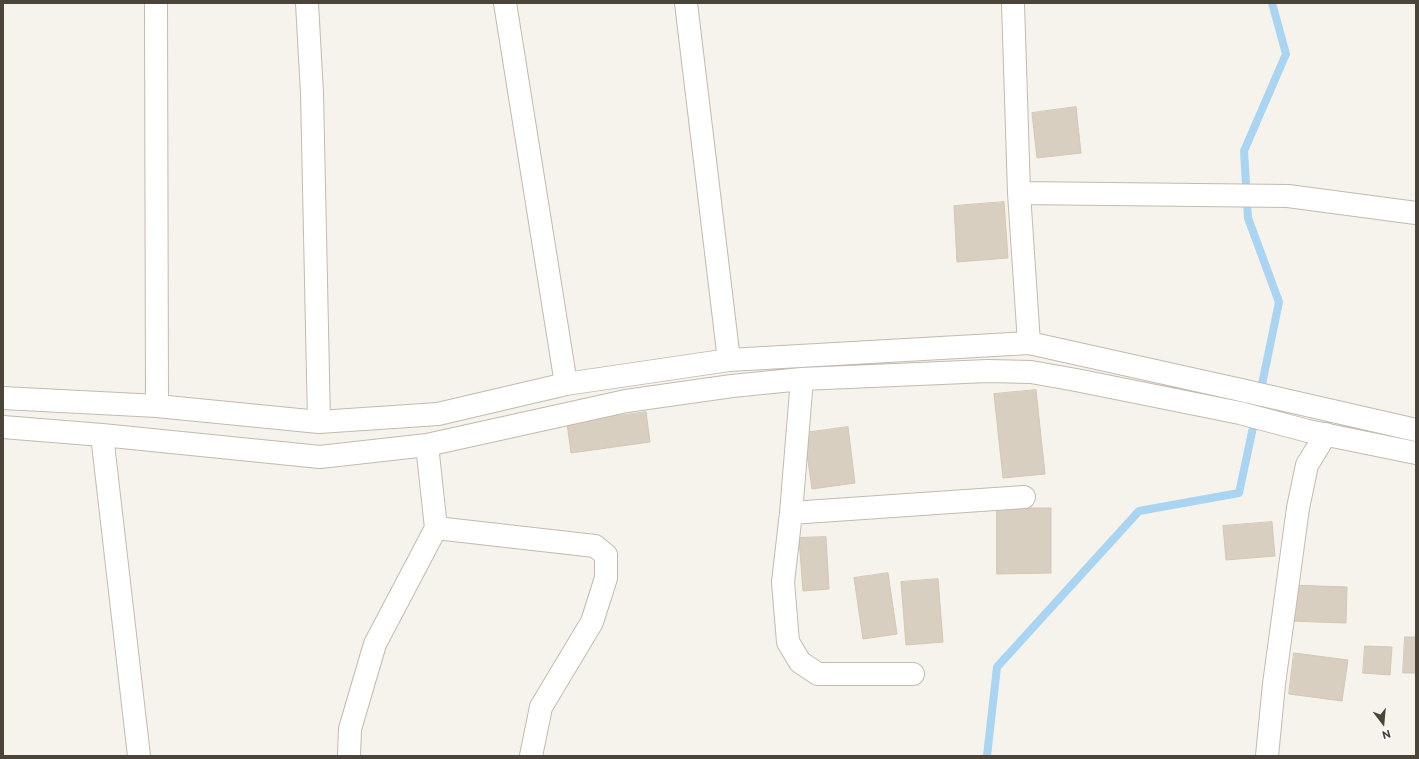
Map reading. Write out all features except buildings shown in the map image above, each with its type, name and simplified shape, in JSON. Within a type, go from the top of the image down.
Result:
[{"type":"street","points":[[156,3],[157,406]]},
{"type":"street","points":[[307,3],[312,93],[319,422]]},
{"type":"street","points":[[505,3],[566,384]]},
{"type":"street","points":[[686,3],[729,360]]},
{"type":"street","points":[[1013,3],[1019,193],[1029,343]]},
{"type":"street","points":[[1019,193],[1288,196],[1416,213]]},
{"type":"street","points":[[3,398],[157,406],[319,422],[438,414],[566,384],[729,360],[1029,343],[1416,430]]},
{"type":"street","points":[[3,427],[102,434],[320,457],[427,445],[626,401],[732,386],[802,379],[988,371],[1031,372],[1076,380],[1240,413],[1317,433],[1416,453]]},
{"type":"street","points":[[802,379],[791,513],[783,582],[788,642],[800,662],[818,674],[913,674]]},
{"type":"street","points":[[1267,756],[1274,684],[1298,508],[1306,465],[1317,433]]},
{"type":"street","points":[[102,434],[139,756]]},
{"type":"street","points":[[349,756],[350,729],[375,644],[436,528],[427,445]]},
{"type":"street","points":[[791,513],[1024,497]]},
{"type":"street","points":[[436,528],[595,546],[606,555],[606,578],[592,622],[541,707],[531,756]]},
{"type":"waterway","points":[[1260,394],[1279,302],[1248,218],[1244,151],[1286,54],[1272,3]]},
{"type":"waterway","points":[[987,756],[997,667],[1139,511],[1239,493],[1255,418]]}]
